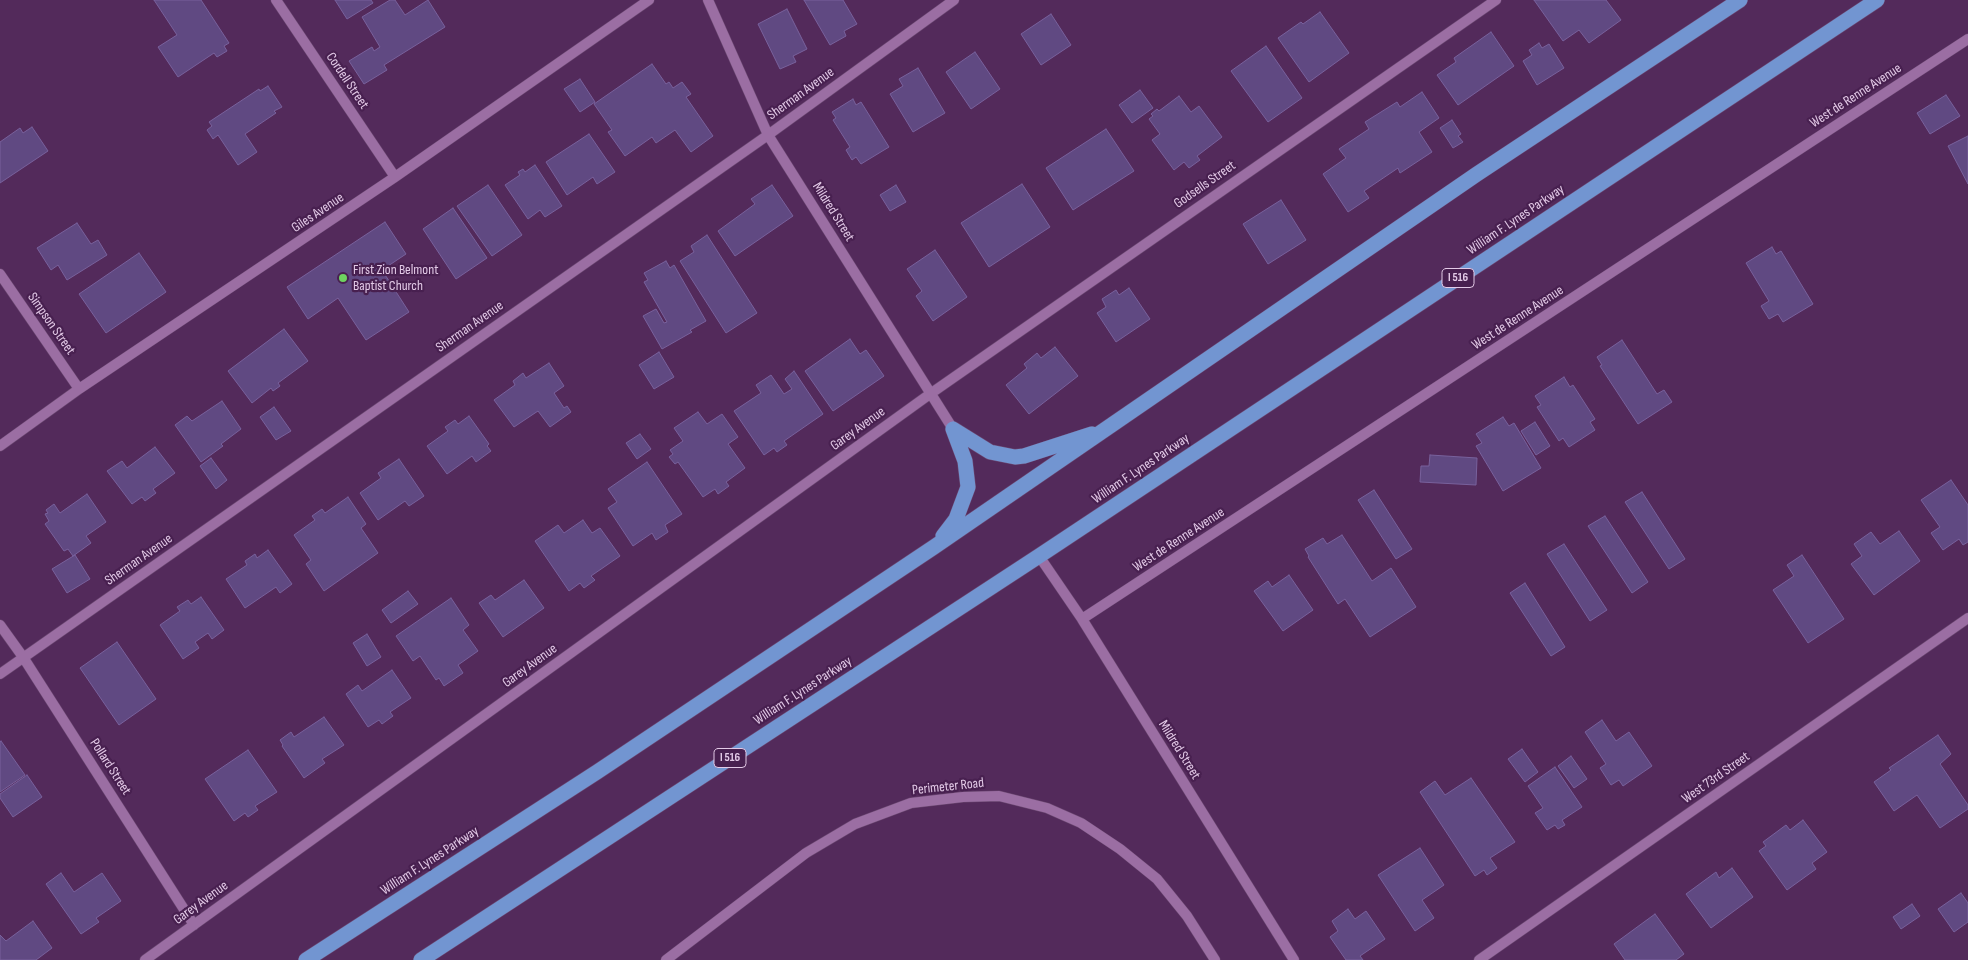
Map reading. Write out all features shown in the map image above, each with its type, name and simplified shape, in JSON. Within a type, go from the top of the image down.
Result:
[{"type":"highway","name":"William F. Lynes Parkway","points":[[306,960],[597,772],[934,547],[1110,428],[1477,174],[1740,0]]},
{"type":"highway","name":"William F. Lynes Parkway","points":[[421,960],[1039,556],[1877,0]]},
{"type":"highway","points":[[953,429],[990,452],[1015,457],[1024,456],[1110,428]]},
{"type":"highway","points":[[934,547],[956,518],[968,487],[965,461],[953,429]]},
{"type":"street","name":"Cordell Street","points":[[276,0],[395,177]]},
{"type":"street","name":"Giles Avenue","points":[[0,446],[79,389],[395,177],[649,0]]},
{"type":"street","name":"Mildred Street","points":[[708,0],[768,135],[953,429]]},
{"type":"street","name":"Sherman Avenue","points":[[0,674],[768,135],[954,0]]},
{"type":"street","name":"Godsells Street","points":[[930,394],[1496,0]]},
{"type":"street","name":"West de Renne Avenue","points":[[1082,619],[1968,39]]},
{"type":"street","name":"Simpson Street","points":[[0,274],[79,389]]},
{"type":"street","name":"Garey Avenue","points":[[145,960],[930,394]]},
{"type":"street","name":"Mildred Street","points":[[1039,556],[1082,619],[1294,960]]},
{"type":"street","name":"West 73rd Street","points":[[1480,960],[1968,618]]},
{"type":"street","name":"Pollard Street","points":[[0,625],[194,925]]},
{"type":"street","name":"Perimeter Road","points":[[666,960],[806,853],[856,824],[911,803],[963,797],[999,796],[1048,808],[1081,823],[1120,849],[1156,879],[1187,916],[1215,960]]},
{"type":"building","points":[[154,0],[201,0],[229,43],[224,46],[227,51],[217,57],[214,53],[178,77],[158,47],[177,35]]},
{"type":"building","points":[[335,0],[371,0],[373,3],[347,19]]},
{"type":"building","points":[[390,0],[395,0],[405,15],[428,0],[445,27],[384,65],[387,70],[364,84],[349,61],[372,47],[374,51],[380,47],[362,17]]},
{"type":"building","points":[[804,0],[843,0],[857,24],[844,31],[846,36],[830,45]]},
{"type":"building","points":[[1534,0],[1606,0],[1621,20],[1589,43],[1579,30],[1563,41]]},
{"type":"building","points":[[787,9],[807,49],[793,56],[796,62],[780,69],[758,24]]},
{"type":"building","points":[[1320,12],[1349,53],[1309,82],[1278,38]]},
{"type":"building","points":[[1051,14],[1071,45],[1041,65],[1021,34]]},
{"type":"building","points":[[1491,32],[1514,66],[1458,105],[1437,75],[1456,62],[1454,58]]},
{"type":"building","points":[[1539,43],[1542,48],[1549,44],[1564,68],[1537,85],[1523,61],[1532,55],[1529,50]]},
{"type":"building","points":[[1266,46],[1302,98],[1268,122],[1231,71]]},
{"type":"building","points":[[975,52],[1000,89],[971,109],[946,72]]},
{"type":"building","points":[[652,64],[666,84],[669,82],[673,88],[682,82],[691,94],[686,97],[713,136],[691,152],[675,130],[656,143],[652,137],[625,156],[608,132],[612,130],[594,104]]},
{"type":"building","points":[[918,68],[945,113],[913,132],[890,94],[903,86],[899,79]]},
{"type":"building","points":[[580,79],[595,102],[580,112],[564,89]]},
{"type":"building","points":[[268,86],[282,107],[245,134],[257,152],[238,165],[218,135],[213,139],[207,130],[212,126],[209,122],[259,89],[260,91]]},
{"type":"building","points":[[1140,90],[1153,108],[1132,123],[1119,105]]},
{"type":"building","points":[[1422,92],[1439,118],[1419,132],[1432,152],[1400,173],[1398,168],[1364,191],[1369,198],[1348,212],[1323,174],[1346,158],[1339,149],[1369,129],[1365,122],[1397,102],[1400,107]]},
{"type":"building","points":[[1946,95],[1960,116],[1930,134],[1917,113]]},
{"type":"building","points":[[1179,96],[1191,112],[1199,106],[1222,137],[1197,156],[1200,160],[1189,168],[1184,162],[1174,170],[1152,140],[1160,134],[1149,119],[1153,116],[1151,114],[1157,109],[1159,111]]},
{"type":"building","points":[[853,99],[856,105],[861,102],[889,147],[861,164],[856,157],[852,160],[846,150],[850,147],[833,120],[836,118],[832,112]]},
{"type":"building","points":[[1452,120],[1461,134],[1458,136],[1463,142],[1453,148],[1440,128]]},
{"type":"building","points":[[32,127],[48,151],[0,183],[0,142],[20,128],[23,133]]},
{"type":"building","points":[[1106,129],[1134,171],[1073,210],[1046,168]]},
{"type":"building","points":[[589,134],[615,172],[597,184],[593,177],[567,195],[546,162]]},
{"type":"building","points":[[1968,136],[1968,184],[1948,146]]},
{"type":"building","points":[[535,165],[562,206],[545,217],[540,210],[528,219],[505,185],[520,175],[518,172],[523,169],[525,172]]},
{"type":"building","points":[[1022,184],[1050,227],[989,267],[961,223]]},
{"type":"building","points":[[488,185],[522,235],[492,256],[457,206]]},
{"type":"building","points":[[772,185],[793,216],[735,256],[718,231],[755,204],[751,199]]},
{"type":"building","points":[[896,185],[906,202],[890,211],[880,195]]},
{"type":"building","points":[[1281,200],[1306,240],[1268,264],[1243,224]]},
{"type":"building","points":[[453,208],[487,258],[456,279],[423,229]]},
{"type":"building","name":"First Zion Belmont Baptist Church","points":[[385,222],[406,254],[382,270],[409,312],[366,340],[338,298],[308,319],[287,287]]},
{"type":"building","points":[[77,223],[91,244],[98,240],[107,255],[67,280],[58,265],[51,270],[37,248]]},
{"type":"building","points":[[707,235],[757,313],[726,333],[680,261],[694,252],[691,246]]},
{"type":"building","points":[[1772,247],[1776,254],[1781,251],[1813,304],[1783,322],[1778,314],[1769,319],[1761,306],[1769,301],[1746,263]]},
{"type":"building","points":[[935,250],[967,297],[933,321],[916,296],[922,291],[907,269]]},
{"type":"building","points":[[139,253],[166,292],[106,333],[79,294]]},
{"type":"building","points":[[666,261],[670,268],[674,265],[706,321],[690,330],[692,332],[662,349],[643,316],[656,309],[664,323],[667,322],[644,282],[648,280],[644,273]]},
{"type":"building","points":[[1129,288],[1150,319],[1116,342],[1097,313],[1106,307],[1102,299],[1116,290],[1119,295]]},
{"type":"building","points":[[284,329],[308,361],[278,383],[280,386],[273,391],[271,388],[252,403],[228,371]]},
{"type":"building","points":[[850,339],[860,354],[866,350],[884,376],[833,411],[805,371]]},
{"type":"building","points":[[1622,340],[1657,394],[1664,390],[1672,402],[1638,424],[1600,366],[1602,365],[1597,357]]},
{"type":"building","points":[[1055,347],[1078,376],[1029,414],[1006,385],[1027,368],[1024,364],[1037,353],[1041,358]]},
{"type":"building","points":[[659,352],[674,377],[654,389],[639,365]]},
{"type":"building","points":[[549,363],[564,386],[554,393],[564,408],[567,406],[571,412],[550,427],[538,411],[514,427],[494,400],[515,385],[513,381],[523,373],[526,378]]},
{"type":"building","points":[[794,371],[823,414],[784,441],[787,445],[777,452],[774,448],[764,455],[734,411],[761,393],[756,385],[771,375],[784,394],[792,389],[785,379]]},
{"type":"building","points":[[1564,377],[1570,387],[1573,385],[1595,419],[1590,422],[1595,430],[1569,447],[1563,438],[1559,441],[1537,407],[1541,405],[1535,396]]},
{"type":"building","points":[[222,401],[241,429],[221,444],[223,446],[201,462],[175,425],[187,416],[192,421]]},
{"type":"building","points":[[274,407],[291,431],[276,440],[260,417]]},
{"type":"building","points":[[698,412],[707,424],[722,414],[738,437],[728,444],[745,468],[726,482],[729,486],[718,494],[715,489],[703,497],[678,462],[675,464],[669,457],[673,454],[670,450],[683,441],[674,428]]},
{"type":"building","points":[[469,416],[489,444],[487,446],[491,451],[476,462],[472,456],[447,474],[427,446],[448,431],[445,427],[455,420],[458,424]]},
{"type":"building","points":[[1503,417],[1509,426],[1514,423],[1541,468],[1503,491],[1476,446],[1482,443],[1476,434]]},
{"type":"building","points":[[1535,422],[1550,446],[1536,455],[1521,431]]},
{"type":"building","points":[[640,434],[651,449],[637,459],[626,443]]},
{"type":"building","points":[[155,447],[175,473],[153,489],[156,493],[145,501],[142,497],[132,504],[107,471],[122,461],[127,468]]},
{"type":"building","points":[[1430,455],[1477,458],[1476,485],[1420,482],[1421,466],[1429,466]]},
{"type":"building","points":[[211,458],[227,480],[216,489],[200,466]]},
{"type":"building","points":[[399,459],[424,496],[409,506],[405,501],[378,520],[360,493],[381,478],[378,473]]},
{"type":"building","points":[[647,462],[682,514],[665,525],[668,532],[656,540],[652,533],[633,546],[608,508],[617,502],[608,489]]},
{"type":"building","points":[[1951,480],[1968,505],[1968,542],[1963,545],[1959,539],[1943,550],[1931,533],[1940,527],[1921,500]]},
{"type":"building","points":[[1374,490],[1412,549],[1396,559],[1358,500]]},
{"type":"building","points":[[1642,492],[1685,559],[1669,569],[1625,502]]},
{"type":"building","points":[[87,494],[106,522],[86,536],[91,543],[73,556],[68,549],[64,551],[45,524],[49,521],[45,514],[48,513],[46,510],[54,504],[60,513]]},
{"type":"building","points":[[348,497],[366,524],[361,528],[378,553],[324,591],[306,564],[311,560],[294,535],[315,520],[312,516],[322,509],[325,513]]},
{"type":"building","points":[[1605,516],[1648,582],[1632,593],[1588,526]]},
{"type":"building","points":[[583,520],[592,533],[600,528],[620,556],[591,576],[595,580],[584,588],[580,583],[569,591],[535,541],[558,525],[564,533]]},
{"type":"building","points":[[1899,531],[1920,561],[1874,595],[1851,564],[1862,556],[1854,544],[1871,532],[1880,544]]},
{"type":"building","points":[[1342,535],[1372,581],[1391,568],[1416,607],[1370,637],[1345,599],[1338,604],[1308,557],[1305,549],[1323,538],[1327,544]]},
{"type":"building","points":[[1564,544],[1607,610],[1590,621],[1547,554]]},
{"type":"building","points":[[268,550],[292,584],[280,593],[276,587],[245,608],[226,579],[247,565],[245,561],[255,554],[257,558]]},
{"type":"building","points":[[75,555],[90,579],[67,593],[52,569]]},
{"type":"building","points":[[1802,555],[1844,619],[1808,643],[1773,590],[1794,576],[1787,565]]},
{"type":"building","points":[[1289,575],[1313,610],[1283,631],[1254,591],[1268,581],[1272,587]]},
{"type":"building","points":[[524,580],[544,608],[503,637],[479,603],[491,595],[495,600]]},
{"type":"building","points":[[1525,583],[1565,647],[1551,656],[1510,593]]},
{"type":"building","points":[[408,591],[418,604],[391,623],[382,610]]},
{"type":"building","points":[[201,597],[224,630],[212,639],[208,633],[195,642],[199,648],[183,659],[160,625],[180,611],[177,607],[188,600],[191,604]]},
{"type":"building","points":[[451,598],[469,625],[463,630],[478,651],[458,665],[463,673],[444,686],[439,678],[436,680],[420,656],[413,661],[396,636]]},
{"type":"building","points":[[367,634],[381,657],[367,666],[353,643]]},
{"type":"building","points":[[117,642],[156,699],[119,725],[80,668]]},
{"type":"building","points":[[392,670],[411,698],[390,712],[393,716],[382,724],[379,720],[368,727],[346,694],[358,685],[362,691]]},
{"type":"building","points":[[324,717],[344,745],[322,759],[325,763],[304,778],[282,746],[280,740],[291,732],[294,737]]},
{"type":"building","points":[[1602,720],[1616,741],[1629,732],[1652,766],[1623,786],[1619,780],[1611,785],[1600,768],[1606,764],[1585,732]]},
{"type":"building","points":[[1938,735],[1951,754],[1940,764],[1968,805],[1968,809],[1940,828],[1917,795],[1894,811],[1874,782],[1891,770],[1889,768]]},
{"type":"building","points":[[0,742],[25,775],[0,792]]},
{"type":"building","points":[[1522,749],[1538,772],[1525,782],[1508,759]]},
{"type":"building","points":[[248,750],[277,792],[255,806],[258,810],[248,817],[245,813],[234,821],[205,779]]},
{"type":"building","points":[[1571,756],[1587,779],[1574,788],[1558,766]]},
{"type":"building","points":[[1555,767],[1582,807],[1562,820],[1565,825],[1558,829],[1555,825],[1547,830],[1535,813],[1543,808],[1528,786]]},
{"type":"building","points":[[27,775],[42,797],[13,817],[0,798],[0,794]]},
{"type":"building","points":[[1471,778],[1515,842],[1490,858],[1497,868],[1487,875],[1484,870],[1475,876],[1420,792],[1435,781],[1445,795]]},
{"type":"building","points":[[1803,820],[1827,852],[1812,863],[1816,869],[1787,890],[1759,851],[1766,846],[1763,842],[1786,825],[1790,830]]},
{"type":"building","points":[[1420,848],[1444,885],[1422,900],[1434,918],[1415,931],[1378,875]]},
{"type":"building","points":[[1732,868],[1753,897],[1711,928],[1686,894],[1716,872],[1719,878]]},
{"type":"building","points":[[61,873],[74,892],[102,873],[121,901],[96,918],[99,922],[81,934],[46,884]]},
{"type":"building","points":[[1961,893],[1968,903],[1968,922],[1954,932],[1938,909]]},
{"type":"building","points":[[1912,904],[1920,916],[1901,929],[1893,917]]},
{"type":"building","points":[[1348,909],[1355,919],[1366,911],[1385,939],[1360,956],[1363,960],[1346,960],[1330,937],[1338,931],[1332,921]]},
{"type":"building","points":[[1655,914],[1684,954],[1676,960],[1625,960],[1614,944]]},
{"type":"building","points":[[33,921],[52,948],[36,960],[0,960],[0,935],[6,941]]},
{"type":"place","name":"First Zion Belmont Baptist Church","points":[[343,278]]}]
